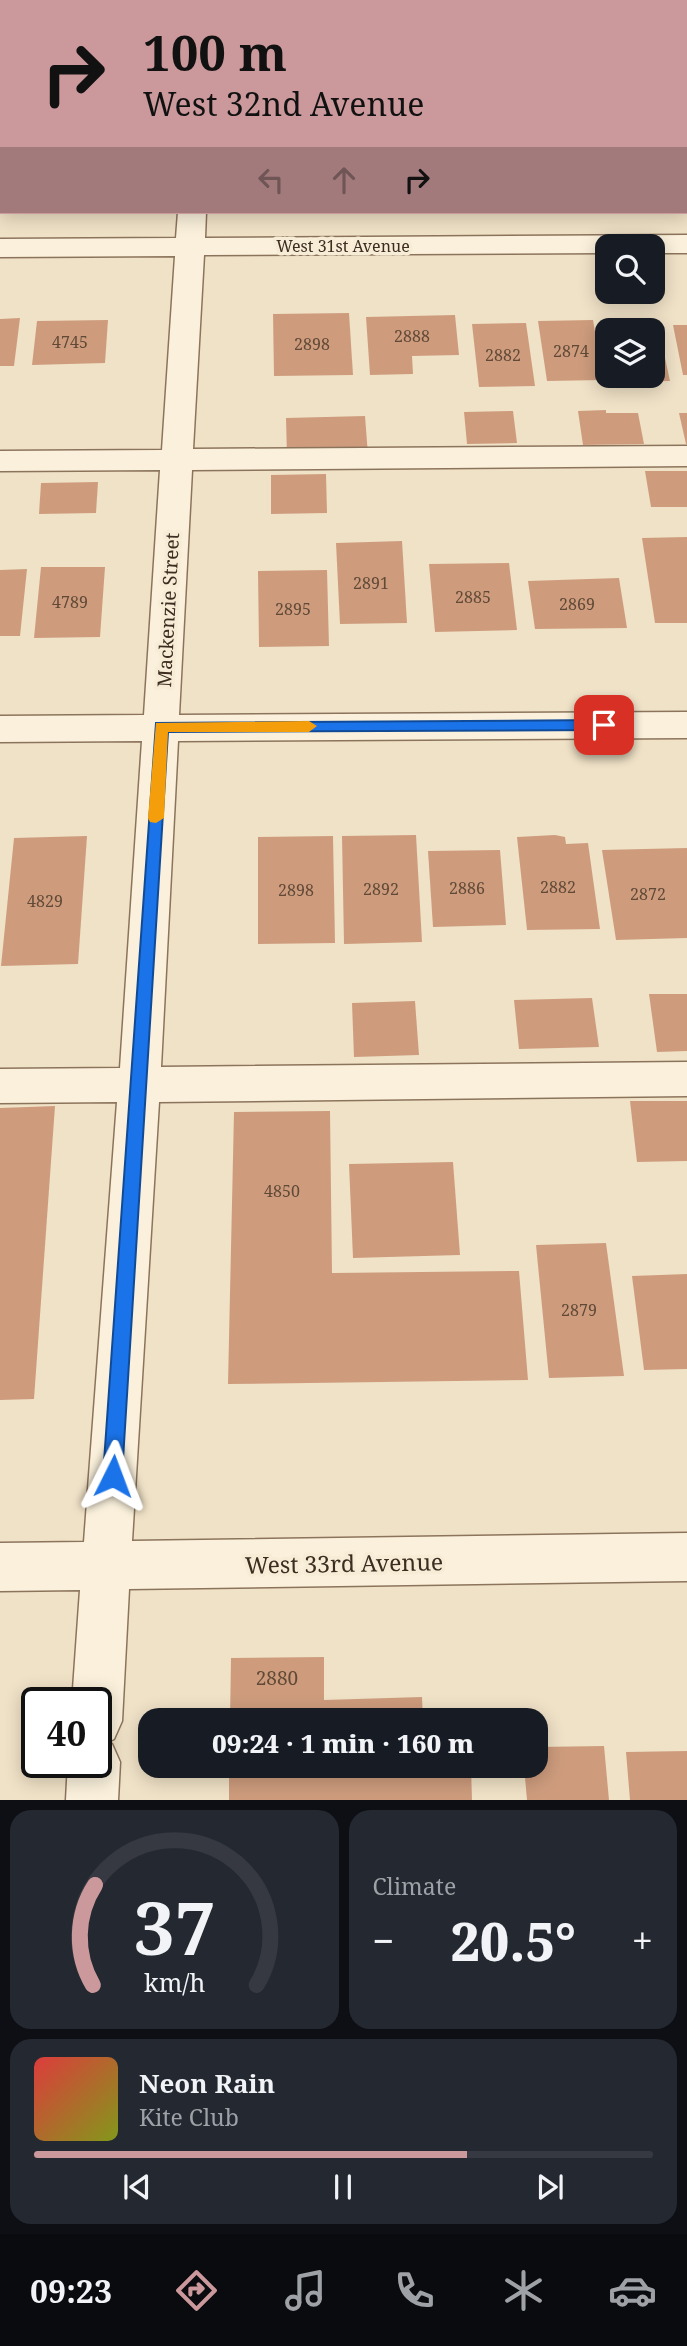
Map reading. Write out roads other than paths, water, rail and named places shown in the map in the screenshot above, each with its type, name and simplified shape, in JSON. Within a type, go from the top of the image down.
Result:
[{"type":"street","name":"West 31st Avenue","points":[[0,248],[191,229],[687,244]]},
{"type":"street","name":"Mackenzie Street","points":[[98,1687],[139,1085],[191,229]]},
{"type":"street","points":[[0,461],[687,456]]},
{"type":"street","points":[[0,729],[687,724]]},
{"type":"street","points":[[0,1086],[687,1079]]},
{"type":"street","name":"West 33rd Avenue","points":[[0,1567],[687,1557]]},
{"type":"street","points":[[92,1800],[93,1778]]}]
